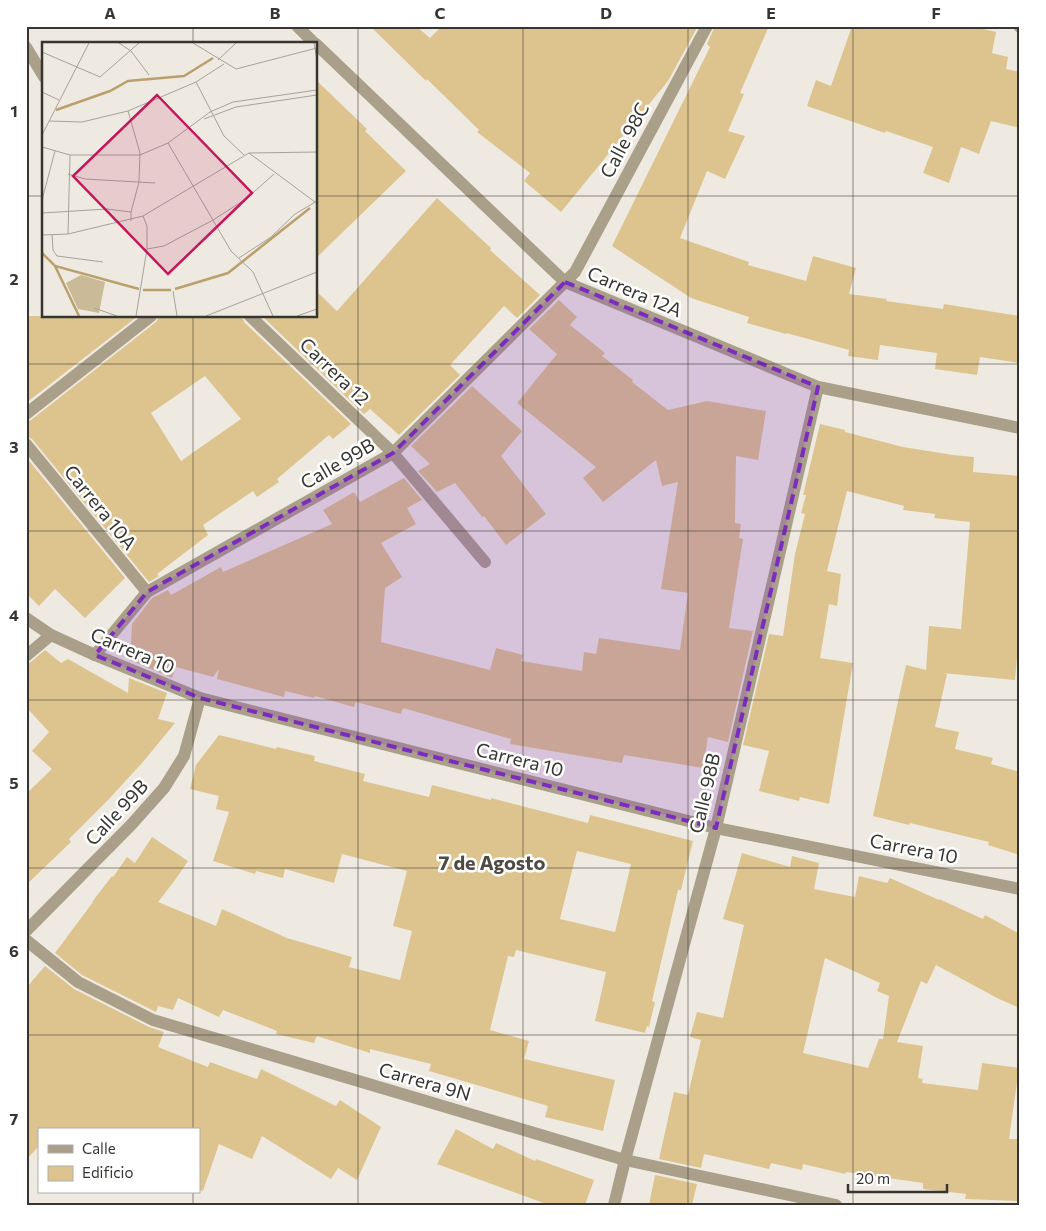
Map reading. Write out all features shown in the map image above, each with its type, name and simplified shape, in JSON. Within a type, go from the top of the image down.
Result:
[{"type":"street","name":"Carrera 12A","points":[[297,26],[314,42]]},
{"type":"street","name":"Calle 98C","points":[[575,272],[707,26]]},
{"type":"street","name":"Carrera 12A","points":[[318,46],[565,282],[818,387],[1020,428]]},
{"type":"street","points":[[26,47],[42,74]]},
{"type":"street","name":"Calle 99B","points":[[95,655],[148,592],[393,453],[575,272]]},
{"type":"street","points":[[26,414],[148,318]]},
{"type":"street","name":"Carrera 12","points":[[252,318],[393,453],[486,562]]},
{"type":"street","name":"Calle 98B","points":[[614,1205],[716,828],[818,387]]},
{"type":"street","name":"Carrera 10A","points":[[26,444],[148,592]]},
{"type":"street","name":"Carrera 10","points":[[26,618],[51,635],[200,698],[716,828],[1020,889]]},
{"type":"street","points":[[26,656],[51,635]]},
{"type":"street","name":"Calle 99B","points":[[26,931],[131,825],[164,788],[184,756],[200,698]]},
{"type":"street","name":"Carrera 9N","points":[[26,940],[78,982],[153,1020],[626,1160],[836,1205]]},
{"type":"highlighted area","points":[[565,282],[818,387],[716,828],[200,698],[95,655],[147,592],[393,453]]},
{"type":"building","points":[[370,26],[416,26],[430,38],[442,26],[698,26],[668,81],[561,212],[524,181],[530,173],[477,132],[479,130]]},
{"type":"building","points":[[715,26],[769,26],[740,93],[744,94],[728,131],[745,136],[725,179],[707,171],[680,238],[749,262],[748,265],[806,281],[813,256],[856,268],[849,294],[943,309],[944,304],[1020,316],[1020,363],[980,357],[977,375],[935,369],[937,353],[880,345],[878,360],[848,356],[849,350],[747,323],[749,317],[691,298],[612,246],[710,47],[707,44]]},
{"type":"building","points":[[852,26],[972,26],[996,32],[992,53],[1008,57],[1006,69],[1020,72],[1020,128],[991,121],[979,154],[961,147],[949,183],[923,173],[933,147],[886,131],[885,133],[807,106],[816,80],[831,86]]},
{"type":"building","points":[[318,82],[367,129],[365,131],[406,171],[318,256]]},
{"type":"building","points":[[437,198],[491,248],[490,250],[540,295],[517,318],[504,306],[450,365],[460,375],[399,435],[370,409],[364,414],[264,318],[318,318],[318,293],[337,311]]},
{"type":"building","points":[[559,300],[577,317],[570,325],[605,353],[602,356],[668,410],[707,401],[766,411],[758,460],[736,456],[735,523],[741,524],[739,538],[743,539],[729,628],[753,631],[728,742],[708,737],[703,768],[624,755],[622,763],[510,744],[511,739],[403,708],[401,714],[356,702],[354,707],[315,696],[314,698],[285,691],[284,697],[217,679],[219,669],[213,677],[176,667],[172,678],[130,660],[132,624],[152,598],[168,590],[171,595],[221,567],[223,572],[332,524],[323,510],[354,492],[360,502],[404,478],[422,500],[407,508],[416,524],[381,543],[402,577],[385,588],[381,642],[490,670],[496,648],[523,655],[521,661],[582,671],[584,652],[596,654],[599,638],[680,650],[688,593],[661,589],[678,482],[662,486],[656,460],[603,502],[583,478],[596,467],[517,403],[557,354],[529,329]]},
{"type":"building","points":[[26,316],[42,316],[42,318],[135,318],[26,403]]},
{"type":"building","points":[[158,318],[243,318],[244,322],[351,424],[333,439],[329,435],[277,479],[279,482],[257,497],[253,491],[203,525],[208,535],[157,574],[159,576],[149,582],[32,439],[26,436],[26,422],[156,322]],"holes":[[[205,376],[241,419],[181,461],[151,413]]]},
{"type":"building","points":[[472,386],[522,431],[501,456],[546,514],[506,545],[455,483],[437,492],[418,471],[430,464],[411,446]]},
{"type":"building","points":[[820,424],[903,447],[974,457],[973,472],[1020,476],[1020,624],[1015,680],[942,673],[947,674],[935,727],[959,732],[955,749],[993,758],[991,764],[1020,772],[1020,855],[988,845],[989,842],[873,816],[906,665],[926,670],[929,626],[961,629],[970,522],[934,518],[935,514],[903,510],[904,506],[847,491],[827,571],[841,574],[837,606],[829,604],[820,658],[853,663],[829,804],[800,797],[799,801],[759,791],[769,751],[743,745],[769,634],[783,636],[795,554],[805,514],[801,513],[806,495],[803,495]]},
{"type":"building","points":[[26,457],[125,578],[85,618],[55,589],[39,606],[26,593]]},
{"type":"building","points":[[45,650],[61,663],[68,659],[128,693],[129,678],[167,693],[158,719],[175,723],[142,763],[69,839],[71,842],[26,885],[26,794],[52,769],[32,751],[49,732],[26,707],[26,664]]},
{"type":"building","points":[[219,735],[315,756],[314,761],[365,774],[363,781],[429,797],[432,785],[588,823],[590,815],[693,841],[681,890],[678,890],[652,1001],[655,1002],[649,1027],[647,1026],[645,1033],[595,1021],[606,972],[516,950],[514,957],[508,956],[490,1030],[529,1041],[524,1059],[615,1080],[603,1131],[545,1117],[548,1106],[429,1071],[431,1064],[370,1049],[370,1053],[317,1036],[314,1043],[276,1034],[277,1031],[223,1010],[219,1017],[178,998],[173,1010],[158,1006],[156,1012],[82,975],[55,953],[127,857],[135,863],[152,837],[188,861],[158,902],[216,926],[222,909],[287,938],[352,957],[349,967],[400,980],[412,931],[393,926],[407,871],[342,854],[334,883],[285,869],[283,878],[256,871],[255,874],[213,861],[229,812],[216,809],[219,796],[190,789],[196,765]],"holes":[[[577,851],[631,864],[615,932],[560,919]]]},
{"type":"building","points":[[742,853],[790,867],[792,856],[819,863],[814,889],[855,897],[859,876],[887,883],[890,878],[983,919],[985,915],[1020,934],[1020,1008],[999,999],[936,965],[927,984],[921,981],[897,1042],[923,1046],[918,1078],[923,1079],[922,1083],[978,1090],[982,1063],[1019,1068],[1009,1139],[1020,1139],[1020,1201],[965,1199],[966,1194],[923,1189],[923,1183],[846,1172],[845,1174],[803,1164],[802,1170],[771,1163],[769,1169],[704,1154],[701,1168],[659,1159],[674,1092],[688,1095],[701,1040],[690,1037],[697,1012],[723,1018],[744,925],[723,919]],"holes":[[[825,958],[880,983],[877,991],[889,996],[883,1039],[879,1039],[868,1068],[803,1053]]]},
{"type":"building","points":[[45,966],[74,989],[149,1027],[164,1032],[158,1047],[208,1067],[210,1062],[257,1079],[261,1069],[336,1106],[340,1100],[381,1127],[357,1180],[338,1168],[331,1179],[262,1136],[252,1159],[219,1144],[203,1191],[200,1190],[200,1128],[38,1128],[38,1147],[26,1160],[26,988]]},
{"type":"building","points":[[456,1129],[493,1149],[496,1143],[535,1161],[536,1159],[594,1180],[585,1205],[549,1205],[437,1164]]},
{"type":"building","points":[[655,1175],[697,1184],[692,1205],[649,1205]]},
{"type":"district","name":"7 de Agosto","points":[[492,862]]}]
